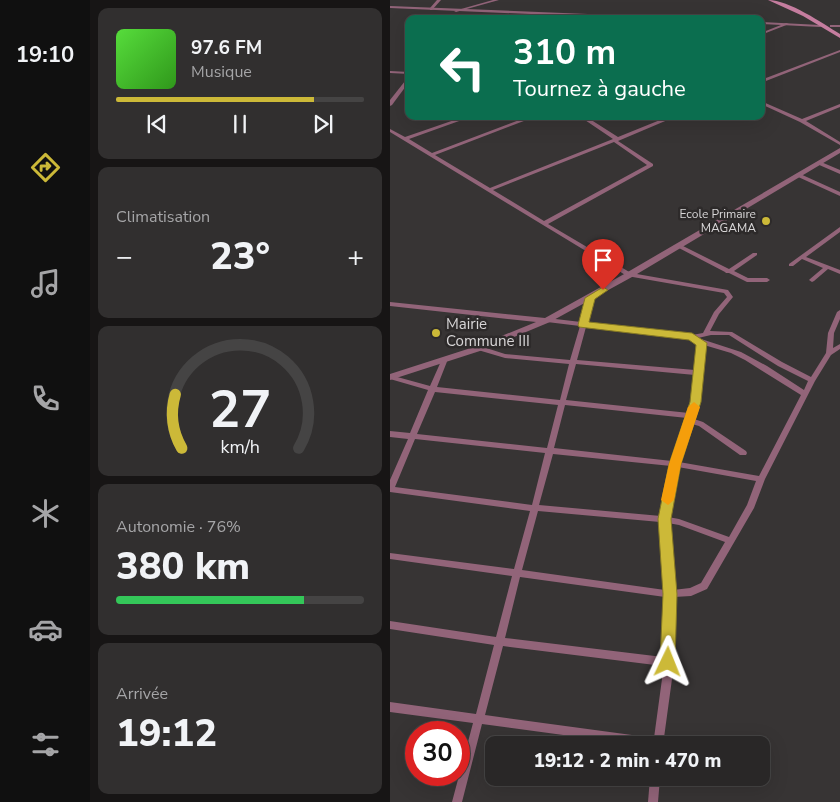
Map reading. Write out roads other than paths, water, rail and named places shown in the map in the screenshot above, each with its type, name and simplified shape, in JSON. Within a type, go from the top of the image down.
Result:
[{"type":"main road","points":[[771,0],[840,32]]},
{"type":"main road","points":[[780,0],[840,36]]},
{"type":"street","points":[[431,10],[439,0]]},
{"type":"street","points":[[454,15],[456,11],[497,0]]},
{"type":"street","points":[[390,7],[571,15]]},
{"type":"street","points":[[765,32],[800,20],[805,15]]},
{"type":"street","points":[[765,23],[840,26]]},
{"type":"street","points":[[765,80],[840,51]]},
{"type":"street","points":[[390,72],[405,74]]},
{"type":"street","points":[[390,104],[405,83]]},
{"type":"street","points":[[765,104],[802,121],[840,144]]},
{"type":"street","points":[[802,121],[840,105]]},
{"type":"street","points":[[405,139],[460,120]]},
{"type":"street","points":[[430,154],[524,120]]},
{"type":"street","points":[[545,223],[651,165],[587,120]]},
{"type":"street","points":[[490,190],[665,120]]},
{"type":"street","points":[[390,130],[629,275],[714,288],[730,294],[730,297],[716,313],[705,334]]},
{"type":"street","points":[[390,377],[480,348],[547,320],[590,298],[840,150]]},
{"type":"street","points":[[819,163],[840,172]]},
{"type":"street","points":[[798,175],[840,194]]},
{"type":"street","points":[[791,265],[840,229]]},
{"type":"street","points":[[678,246],[728,272],[751,281],[768,280]]},
{"type":"street","points":[[728,272],[755,254]]},
{"type":"street","points":[[801,257],[840,272]]},
{"type":"street","points":[[812,280],[826,268]]},
{"type":"street","points":[[457,802],[501,642],[534,508],[590,298]]},
{"type":"street","points":[[390,304],[692,337],[705,334],[730,333],[780,364],[812,380]]},
{"type":"street","points":[[829,353],[831,333],[840,312]]},
{"type":"street","points":[[692,337],[701,343],[720,347],[740,355],[805,394]]},
{"type":"street","points":[[659,736],[668,662],[670,594],[664,519],[675,464],[696,402],[701,343]]},
{"type":"street","points":[[390,556],[670,594],[691,592],[704,586],[751,506],[761,479],[812,380],[829,353],[840,346]]},
{"type":"street","points":[[480,348],[504,356],[698,373]]},
{"type":"street","points":[[445,359],[390,489],[534,508],[664,519],[679,522],[731,541]]},
{"type":"street","points":[[390,377],[432,389],[690,418],[743,453]]},
{"type":"street","points":[[390,434],[675,464],[761,479]]},
{"type":"street","points":[[390,625],[501,642],[668,662]]},
{"type":"street","points":[[390,707],[478,721],[595,736]]},
{"type":"street","points":[[653,802],[654,786]]},
{"type":"place","name":"Ecole Primaire MAGAMA","points":[[766,221]]},
{"type":"place","name":"Mairie Commune III","points":[[436,333]]}]
